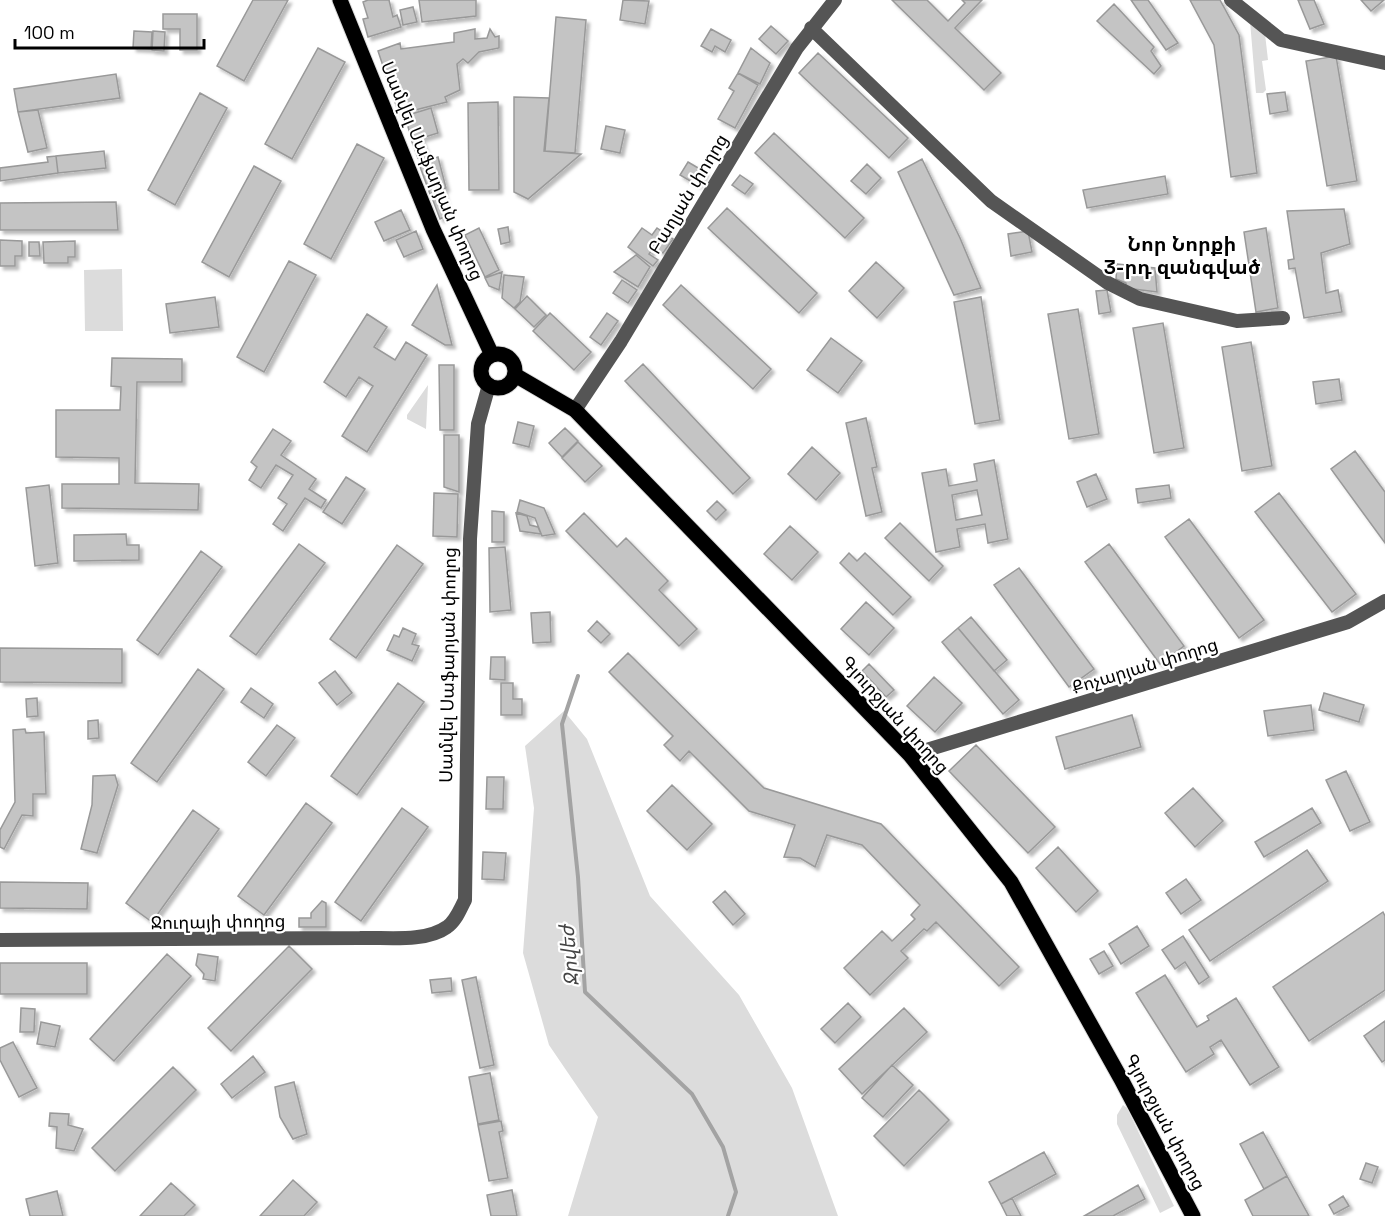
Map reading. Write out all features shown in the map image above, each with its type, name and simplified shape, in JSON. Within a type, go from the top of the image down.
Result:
[{"type":"main road","name":"Սամվել Սաֆարյան փողոց","points":[[340,0],[433,229],[492,355]]},
{"type":"main road","points":[[492,355],[507,356],[514,364],[515,375],[505,387],[489,386],[482,377],[482,367],[492,355]]},
{"type":"main road","name":"Գյուրջյան փողոց","points":[[515,375],[575,410],[910,755],[1011,882],[1127,1089],[1192,1216]]},
{"type":"street","name":"Բաղյան փողոց","points":[[575,410],[621,340],[811,28],[835,0]]},
{"type":"street","points":[[1231,0],[1281,40],[1385,63]]},
{"type":"street","points":[[811,28],[991,201],[1108,283],[1140,299],[1237,321],[1282,318]]},
{"type":"street","name":"Սամվել Սաֆարյան փողոց","points":[[435,933],[448,927],[465,900],[470,539],[478,424],[489,386]]},
{"type":"street","name":"Քոչարյան փողոց","points":[[910,755],[1348,622],[1385,601]]},
{"type":"street","name":"Ջուղայի փողոց","points":[[0,940],[360,938],[435,933]]},
{"type":"shaded area","points":[[1250,21],[1265,34],[1268,60],[1262,61],[1266,90],[1263,93],[1256,93]]},
{"type":"shaded area","points":[[122,269],[123,331],[85,331],[84,270]]},
{"type":"shaded area","points":[[428,385],[426,429],[407,419],[407,415]]},
{"type":"shaded area","points":[[564,711],[587,739],[650,896],[739,995],[792,1088],[838,1216],[568,1216],[598,1117],[549,1045],[523,953],[534,808],[525,746]]},
{"type":"shaded area","points":[[1123,1105],[1127,1108],[1174,1206],[1160,1213],[1117,1124],[1117,1115]]},
{"type":"building","points":[[253,0],[288,0],[244,81],[217,66]]},
{"type":"building","points":[[389,0],[393,17],[397,15],[401,27],[368,37],[363,19],[368,18],[363,2]]},
{"type":"building","points":[[419,0],[476,0],[476,16],[422,22]]},
{"type":"building","points":[[623,0],[649,1],[645,24],[620,20]]},
{"type":"building","points":[[892,0],[927,0],[948,21],[965,3],[962,0],[982,0],[955,28],[1001,73],[984,90]]},
{"type":"building","points":[[1131,0],[1148,0],[1178,43],[1166,50]]},
{"type":"building","points":[[1190,0],[1220,0],[1239,35],[1257,173],[1231,177],[1214,45]]},
{"type":"building","points":[[1298,0],[1314,0],[1324,24],[1310,29]]},
{"type":"building","points":[[1361,0],[1384,0],[1371,11]]},
{"type":"building","points":[[1114,4],[1154,47],[1151,51],[1161,66],[1154,74],[1097,21]]},
{"type":"building","points":[[413,7],[417,22],[403,25],[400,10]]},
{"type":"building","points":[[163,14],[197,14],[197,50],[180,50],[180,29],[163,29]]},
{"type":"building","points":[[556,17],[586,20],[575,153],[545,151]]},
{"type":"building","points":[[771,26],[788,41],[776,54],[759,39]]},
{"type":"building","points":[[475,29],[475,39],[487,38],[490,29],[495,37],[499,36],[499,48],[479,52],[468,63],[463,59],[457,64],[460,90],[445,97],[447,102],[399,114],[378,51],[400,43],[401,49],[454,42],[454,33]]},
{"type":"building","points":[[711,29],[731,40],[725,52],[715,46],[712,52],[701,46]]},
{"type":"building","points":[[134,31],[152,32],[151,49],[133,48]]},
{"type":"building","points":[[153,31],[165,32],[164,51],[152,50]]},
{"type":"building","points":[[318,48],[345,62],[292,159],[265,144]]},
{"type":"building","points":[[751,48],[770,63],[760,84],[738,73]]},
{"type":"building","points":[[818,53],[908,138],[889,158],[799,73]]},
{"type":"building","points":[[1336,56],[1357,181],[1327,186],[1306,61]]},
{"type":"building","points":[[738,73],[758,85],[735,128],[718,119],[734,91],[729,88]]},
{"type":"building","points":[[116,74],[120,98],[18,112],[14,89]]},
{"type":"building","points":[[1285,92],[1288,111],[1270,114],[1267,94]]},
{"type":"building","points":[[200,93],[227,108],[175,205],[148,190]]},
{"type":"building","points":[[514,97],[549,98],[544,151],[581,154],[528,199],[514,192]]},
{"type":"building","points":[[498,102],[499,190],[469,190],[468,103]]},
{"type":"building","points":[[431,108],[438,133],[412,141],[405,116]]},
{"type":"building","points":[[38,110],[47,148],[28,152],[18,112]]},
{"type":"building","points":[[606,126],[625,130],[620,153],[601,149]]},
{"type":"building","points":[[774,133],[864,218],[845,238],[755,153]]},
{"type":"building","points":[[421,139],[427,155],[418,158],[412,142]]},
{"type":"building","points":[[357,144],[384,158],[331,259],[304,244]]},
{"type":"building","points":[[104,151],[106,168],[58,173],[56,156]]},
{"type":"building","points":[[56,156],[58,173],[0,181],[0,168],[48,162],[47,157]]},
{"type":"building","points":[[438,157],[446,188],[430,194],[419,164]]},
{"type":"building","points":[[922,159],[981,288],[954,295],[898,172]]},
{"type":"building","points":[[688,162],[705,172],[697,185],[680,175]]},
{"type":"building","points":[[867,164],[881,178],[866,194],[851,181]]},
{"type":"building","points":[[254,166],[281,181],[229,277],[202,262]]},
{"type":"building","points":[[740,175],[753,184],[745,194],[732,185]]},
{"type":"building","points":[[1165,176],[1168,194],[1087,208],[1083,190]]},
{"type":"building","points":[[443,190],[448,215],[440,219],[431,195]]},
{"type":"building","points":[[116,202],[118,230],[0,230],[0,203]]},
{"type":"building","points":[[727,208],[817,293],[799,313],[708,228]]},
{"type":"building","points":[[1344,209],[1350,244],[1321,253],[1326,293],[1338,290],[1342,312],[1304,318],[1295,268],[1289,269],[1288,260],[1294,259],[1287,211]]},
{"type":"building","points":[[401,210],[410,230],[384,241],[375,222]]},
{"type":"building","points":[[508,227],[510,242],[501,244],[498,229]]},
{"type":"building","points":[[479,228],[499,270],[485,277],[465,235]]},
{"type":"building","points":[[642,228],[652,235],[657,228],[673,239],[663,253],[654,247],[649,254],[658,260],[653,266],[628,247]]},
{"type":"building","points":[[1266,228],[1278,308],[1256,312],[1244,232]]},
{"type":"building","points":[[416,231],[423,249],[404,257],[396,240]]},
{"type":"building","points":[[1028,231],[1032,252],[1011,256],[1008,234]]},
{"type":"building","points":[[0,240],[22,241],[22,256],[15,256],[15,266],[0,266]]},
{"type":"building","points":[[75,241],[75,257],[68,257],[68,263],[44,263],[43,242]]},
{"type":"building","points":[[29,242],[39,242],[40,256],[29,256]]},
{"type":"building","points":[[636,255],[650,267],[638,287],[614,272]]},
{"type":"building","points":[[289,261],[316,275],[264,372],[237,357]]},
{"type":"building","points":[[876,262],[904,288],[877,318],[849,291]]},
{"type":"building","points":[[1117,264],[1155,268],[1157,292],[1126,288],[1126,283],[1116,279]]},
{"type":"building","points":[[502,272],[499,290],[489,286],[485,278]]},
{"type":"building","points":[[504,275],[524,277],[520,302],[514,308],[502,298]]},
{"type":"building","points":[[622,280],[637,290],[628,303],[613,293]]},
{"type":"building","points":[[437,285],[452,345],[445,345],[412,325]]},
{"type":"building","points":[[681,285],[771,369],[753,389],[663,305]]},
{"type":"building","points":[[1107,290],[1111,312],[1099,314],[1096,291]]},
{"type":"building","points":[[527,296],[546,315],[534,327],[515,309]]},
{"type":"building","points":[[215,297],[219,327],[170,333],[166,304]]},
{"type":"building","points":[[981,297],[1000,420],[975,424],[954,302]]},
{"type":"building","points":[[1078,309],[1099,434],[1069,439],[1048,314]]},
{"type":"building","points":[[550,313],[591,352],[574,370],[533,331]]},
{"type":"building","points":[[607,313],[618,321],[601,345],[590,337]]},
{"type":"building","points":[[367,314],[387,327],[374,347],[395,360],[406,342],[427,355],[367,452],[342,436],[373,386],[359,377],[346,397],[324,382]]},
{"type":"building","points":[[1163,323],[1184,448],[1154,453],[1133,328]]},
{"type":"building","points":[[831,338],[862,361],[838,393],[807,370]]},
{"type":"building","points":[[1251,342],[1272,466],[1242,471],[1222,347]]},
{"type":"building","points":[[112,358],[182,359],[182,382],[137,382],[135,483],[199,484],[198,510],[62,508],[62,484],[119,484],[119,458],[56,457],[56,410],[120,410],[121,387],[111,386]]},
{"type":"building","points":[[643,364],[750,478],[733,494],[625,381]]},
{"type":"building","points":[[439,365],[454,365],[454,430],[440,430]]},
{"type":"building","points":[[1339,379],[1342,400],[1316,404],[1313,382]]},
{"type":"building","points":[[866,418],[877,467],[872,468],[882,512],[866,516],[846,423]]},
{"type":"building","points":[[518,422],[534,426],[529,447],[513,443]]},
{"type":"building","points":[[565,428],[578,441],[562,457],[549,443]]},
{"type":"building","points":[[273,429],[291,441],[281,455],[316,479],[309,489],[326,500],[321,508],[305,498],[283,531],[273,524],[287,504],[278,498],[293,475],[276,465],[261,488],[249,480],[257,467],[251,462]]},
{"type":"building","points":[[444,435],[459,435],[459,492],[444,487]]},
{"type":"building","points":[[578,442],[602,466],[585,482],[562,458]]},
{"type":"building","points":[[812,447],[840,473],[816,500],[788,474]]},
{"type":"building","points":[[1355,451],[1385,492],[1385,543],[1331,469]]},
{"type":"building","points":[[994,460],[1008,539],[988,543],[985,524],[957,529],[960,547],[936,552],[922,473],[946,469],[949,486],[977,481],[974,464]],"holes":[[[977,490],[982,515],[956,520],[952,495]]]},
{"type":"building","points":[[1096,474],[1107,499],[1087,507],[1077,482]]},
{"type":"building","points":[[346,477],[365,489],[342,524],[323,512]]},
{"type":"building","points":[[49,485],[58,563],[35,566],[26,488]]},
{"type":"building","points":[[1169,485],[1171,498],[1138,503],[1136,489]]},
{"type":"building","points":[[434,493],[458,494],[457,537],[433,536]]},
{"type":"building","points":[[1279,493],[1356,594],[1332,612],[1255,512]]},
{"type":"building","points":[[520,500],[544,508],[555,534],[542,536],[535,518],[517,512]]},
{"type":"building","points":[[717,501],[726,510],[716,520],[707,511]]},
{"type":"building","points":[[492,511],[504,512],[504,542],[492,542]]},
{"type":"building","points":[[516,513],[527,516],[530,525],[538,527],[541,534],[520,531]]},
{"type":"building","points":[[584,513],[617,547],[626,538],[668,581],[659,590],[697,629],[679,646],[566,531]]},
{"type":"building","points":[[1189,519],[1264,620],[1239,638],[1165,537]]},
{"type":"building","points":[[900,523],[943,566],[929,581],[885,538]]},
{"type":"building","points":[[790,526],[818,552],[792,580],[764,554]]},
{"type":"building","points":[[126,534],[127,545],[139,545],[139,560],[74,561],[74,535]]},
{"type":"building","points":[[299,544],[325,563],[256,655],[230,636]]},
{"type":"building","points":[[1109,544],[1184,646],[1160,664],[1085,562]]},
{"type":"building","points":[[397,545],[423,564],[356,658],[330,639]]},
{"type":"building","points":[[505,547],[511,610],[490,612],[489,548]]},
{"type":"building","points":[[201,551],[222,567],[158,655],[137,640]]},
{"type":"building","points":[[849,553],[857,561],[865,553],[911,597],[893,615],[840,563]]},
{"type":"building","points":[[1019,568],[1094,669],[1069,687],[994,585]]},
{"type":"building","points":[[866,602],[894,628],[869,655],[841,629]]},
{"type":"building","points":[[550,612],[551,642],[533,643],[531,613]]},
{"type":"building","points":[[971,617],[1007,660],[994,671],[958,628]]},
{"type":"building","points":[[597,621],[610,634],[601,643],[588,631]]},
{"type":"building","points":[[403,628],[416,634],[412,644],[419,646],[412,661],[387,650],[394,635],[399,637]]},
{"type":"building","points":[[958,628],[1019,700],[1003,714],[942,642]]},
{"type":"building","points":[[0,648],[122,649],[122,683],[0,682]]},
{"type":"building","points":[[628,653],[764,788],[881,824],[1019,967],[999,986],[936,922],[927,931],[924,929],[901,951],[908,958],[870,995],[844,968],[882,931],[892,941],[915,919],[911,915],[920,905],[862,845],[827,835],[815,867],[800,858],[784,857],[795,825],[749,811],[689,751],[680,761],[664,745],[673,736],[609,672]]},
{"type":"building","points":[[491,657],[505,657],[505,680],[490,679]]},
{"type":"building","points":[[869,664],[894,690],[886,697],[862,671]]},
{"type":"building","points":[[198,669],[224,689],[157,782],[131,763]]},
{"type":"building","points":[[335,671],[352,693],[337,705],[319,683]]},
{"type":"building","points":[[934,677],[962,703],[935,732],[907,706]]},
{"type":"building","points":[[398,683],[424,702],[357,795],[331,776]]},
{"type":"building","points":[[501,683],[513,683],[513,699],[522,699],[522,715],[501,715]]},
{"type":"building","points":[[251,688],[273,704],[264,718],[241,702]]},
{"type":"building","points":[[1324,693],[1364,705],[1359,722],[1319,710]]},
{"type":"building","points":[[37,698],[38,716],[27,717],[26,699]]},
{"type":"building","points":[[1311,705],[1314,730],[1268,736],[1264,711]]},
{"type":"building","points":[[1132,715],[1141,747],[1065,769],[1056,737]]},
{"type":"building","points":[[98,720],[99,738],[88,739],[88,721]]},
{"type":"building","points":[[277,725],[295,738],[266,776],[248,762]]},
{"type":"building","points":[[25,729],[26,733],[44,732],[46,794],[33,794],[33,816],[22,815],[4,849],[0,847],[0,830],[15,802],[13,730]]},
{"type":"building","points":[[976,745],[1055,827],[1028,853],[949,771]]},
{"type":"building","points":[[1346,771],[1370,822],[1350,831],[1326,780]]},
{"type":"building","points":[[115,775],[118,785],[97,853],[81,849],[92,805],[93,776]]},
{"type":"building","points":[[487,777],[504,777],[503,809],[486,809]]},
{"type":"building","points":[[672,785],[712,824],[687,850],[647,811]]},
{"type":"building","points":[[1193,788],[1223,821],[1195,847],[1165,813]]},
{"type":"building","points":[[306,803],[332,823],[264,915],[238,896]]},
{"type":"building","points":[[402,808],[428,827],[361,921],[335,902]]},
{"type":"building","points":[[1312,808],[1321,823],[1264,857],[1255,842]]},
{"type":"building","points":[[193,810],[219,829],[152,922],[126,903]]},
{"type":"building","points":[[1058,847],[1098,891],[1076,912],[1036,868]]},
{"type":"building","points":[[1307,850],[1328,881],[1210,961],[1189,930]]},
{"type":"building","points":[[483,852],[506,853],[504,880],[482,879]]},
{"type":"building","points":[[1186,879],[1201,900],[1181,914],[1166,893]]},
{"type":"building","points":[[0,882],[88,883],[87,909],[0,908]]},
{"type":"building","points":[[725,891],[745,914],[733,925],[713,902]]},
{"type":"building","points":[[322,901],[326,903],[326,927],[299,927],[299,918],[311,918],[311,913]]},
{"type":"building","points":[[1383,912],[1385,916],[1385,990],[1309,1041],[1273,987]]},
{"type":"building","points":[[1137,926],[1149,946],[1121,964],[1109,944]]},
{"type":"building","points":[[1183,936],[1209,977],[1199,984],[1185,962],[1175,969],[1162,950]]},
{"type":"building","points":[[289,946],[312,969],[231,1051],[208,1028]]},
{"type":"building","points":[[1104,951],[1113,966],[1099,974],[1090,959]]},
{"type":"building","points":[[167,954],[191,976],[114,1061],[90,1039]]},
{"type":"building","points":[[198,954],[218,957],[215,981],[203,979],[204,974],[196,965]]},
{"type":"building","points":[[0,963],[87,963],[87,994],[0,994]]},
{"type":"building","points":[[1165,975],[1197,1027],[1209,1020],[1207,1016],[1236,998],[1279,1067],[1250,1085],[1221,1040],[1210,1047],[1214,1054],[1186,1072],[1136,993]]},
{"type":"building","points":[[476,977],[494,1065],[480,1068],[462,980]]},
{"type":"building","points":[[451,978],[452,991],[432,993],[430,980]]},
{"type":"building","points":[[848,1003],[861,1017],[835,1043],[821,1029]]},
{"type":"building","points":[[21,1008],[35,1009],[34,1032],[20,1032]]},
{"type":"building","points":[[904,1008],[927,1032],[862,1094],[839,1069]]},
{"type":"building","points":[[1385,1021],[1385,1060],[1382,1062],[1364,1036]]},
{"type":"building","points":[[41,1022],[60,1026],[55,1047],[37,1044]]},
{"type":"building","points":[[13,1042],[37,1088],[19,1097],[0,1060],[0,1048]]},
{"type":"building","points":[[253,1056],[265,1072],[232,1098],[221,1084]]},
{"type":"building","points":[[892,1065],[913,1085],[883,1117],[862,1098]]},
{"type":"building","points":[[173,1067],[196,1090],[115,1171],[92,1148]]},
{"type":"building","points":[[490,1073],[499,1120],[478,1124],[469,1077]]},
{"type":"building","points":[[294,1082],[307,1134],[293,1139],[280,1117],[275,1087]]},
{"type":"building","points":[[919,1090],[949,1120],[904,1166],[874,1136]]},
{"type":"building","points":[[50,1113],[69,1114],[68,1125],[83,1129],[74,1151],[56,1148],[57,1127],[49,1126]]},
{"type":"building","points":[[501,1121],[503,1131],[499,1132],[508,1178],[489,1181],[478,1125]]},
{"type":"building","points":[[1263,1132],[1287,1176],[1264,1189],[1240,1144]]},
{"type":"building","points":[[1044,1152],[1056,1174],[1001,1204],[989,1182]]},
{"type":"building","points":[[1366,1163],[1378,1167],[1372,1183],[1360,1179]]},
{"type":"building","points":[[1287,1176],[1309,1216],[1253,1216],[1245,1200]]},
{"type":"building","points":[[293,1180],[317,1202],[304,1216],[260,1216]]},
{"type":"building","points":[[171,1183],[195,1205],[184,1216],[140,1216]]},
{"type":"building","points":[[1138,1185],[1145,1199],[1113,1216],[1084,1216]]},
{"type":"building","points":[[512,1190],[517,1216],[491,1216],[487,1195]]},
{"type":"building","points":[[57,1191],[63,1216],[30,1216],[26,1199]]},
{"type":"building","points":[[1343,1196],[1349,1206],[1334,1214],[1329,1205]]},
{"type":"building","points":[[1012,1198],[1021,1216],[1007,1216],[1001,1204]]},
{"type":"waterway","name":"Ջրվեժ","points":[[578,676],[562,724],[578,877],[585,992],[692,1094],[723,1147],[736,1192],[728,1216]]},
{"type":"district","name":"Նոր Նորքի 3-րդ զանգված","points":[[1182,256]]}]
